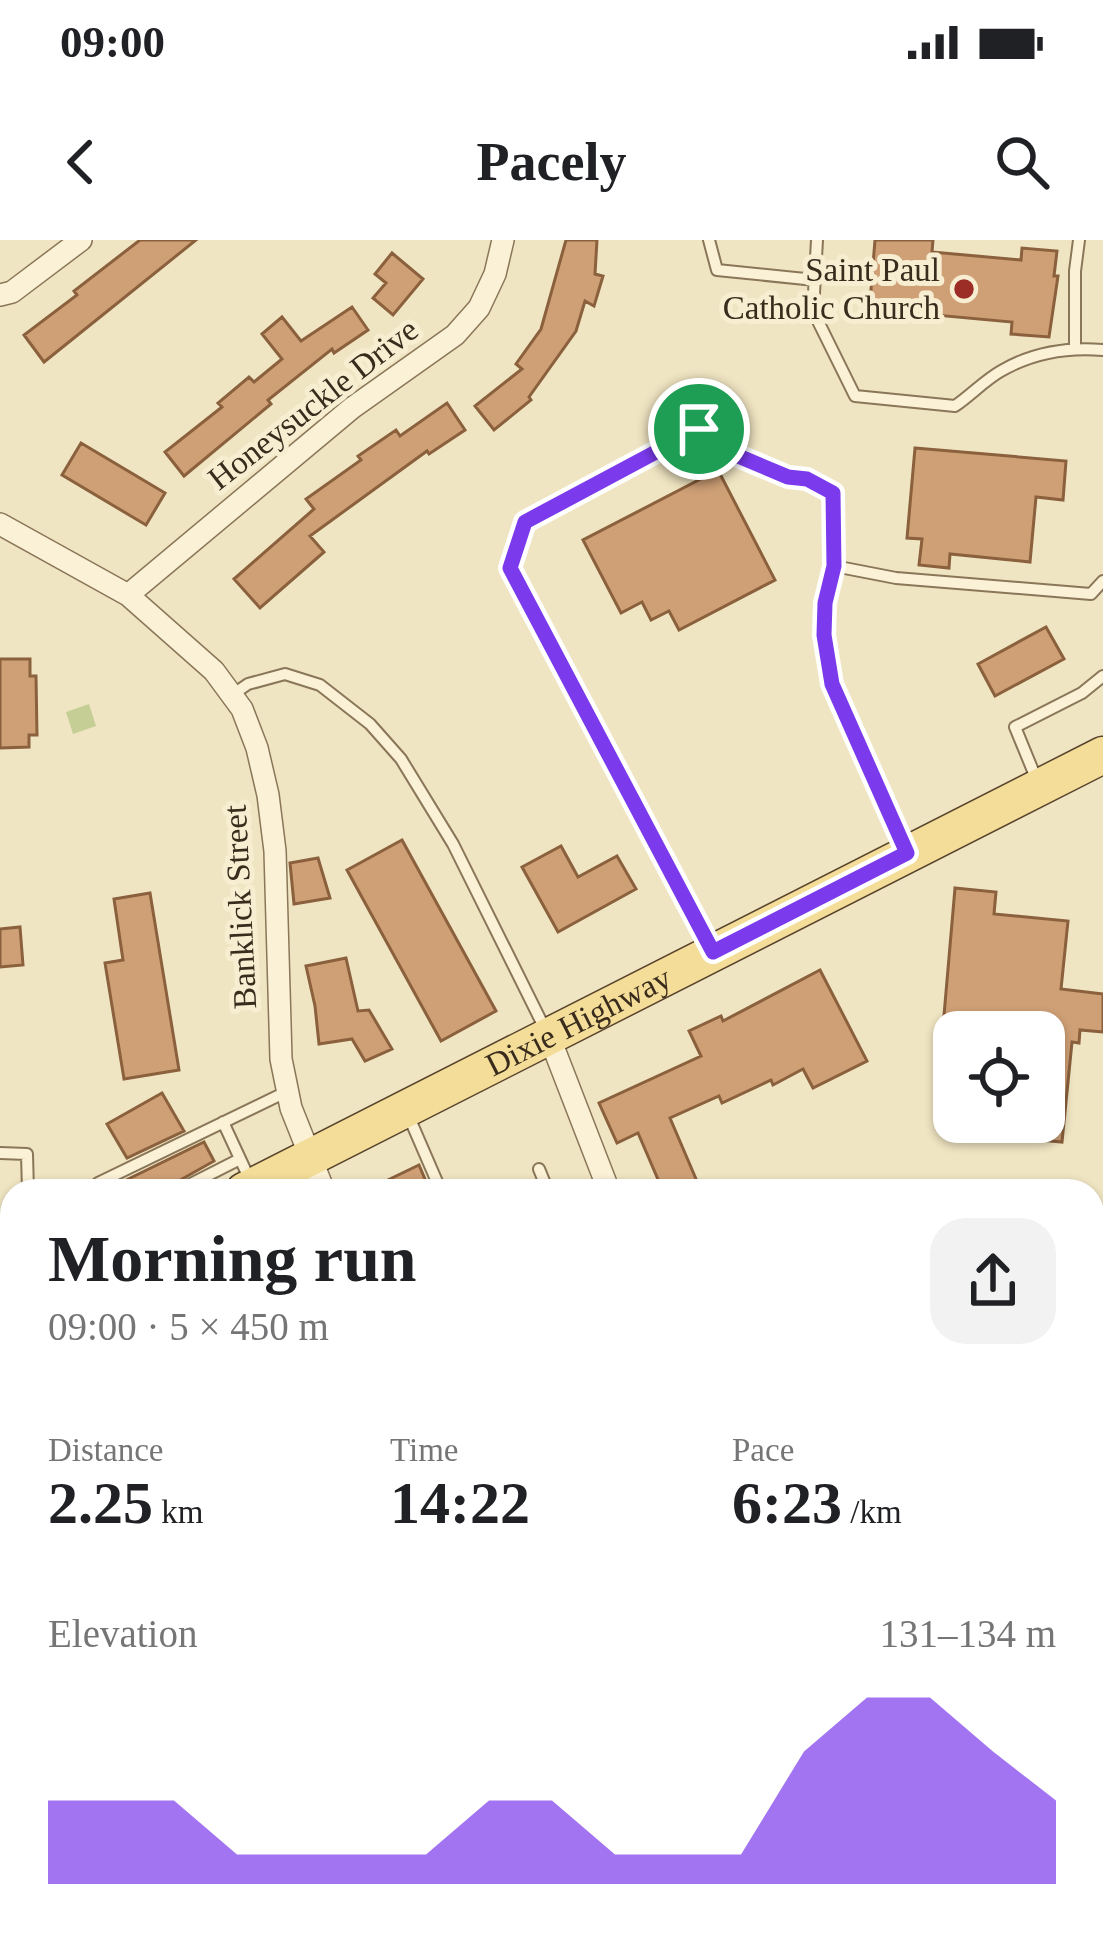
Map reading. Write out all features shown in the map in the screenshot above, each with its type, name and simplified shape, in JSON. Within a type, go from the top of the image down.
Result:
[{"type":"main road","name":"Dixie Highway","points":[[246,1179],[316,1174],[405,1109],[1103,755]]},
{"type":"street","points":[[0,295],[12,292],[81,240]]},
{"type":"street","name":"Honeysuckle Drive","points":[[128,595],[352,408],[455,335],[479,308],[495,274],[503,240]]},
{"type":"street","name":"Banklick Street","points":[[0,524],[128,595],[214,671],[242,709],[257,748],[271,814],[281,1059],[316,1174]]},
{"type":"street","points":[[549,1036],[604,1179]]},
{"type":"lane","points":[[709,240],[717,270],[815,280]]},
{"type":"lane","points":[[817,240],[813,311],[855,396],[956,406],[999,372],[1040,355],[1075,347],[1103,350]]},
{"type":"lane","points":[[1075,347],[1078,240]]},
{"type":"lane","points":[[713,952],[510,568],[525,522],[699,429],[712,445],[833,493],[834,566],[825,603],[824,635],[832,684],[907,853]]},
{"type":"lane","points":[[834,566],[896,578],[1090,594],[1103,581]]},
{"type":"lane","points":[[232,694],[248,684],[285,674],[320,685],[370,724],[401,759],[453,844],[549,1036]]},
{"type":"lane","points":[[1039,786],[1016,727],[1082,693],[1103,676]]},
{"type":"lane","points":[[109,1179],[140,1168],[288,1091]]},
{"type":"lane","points":[[405,1109],[437,1179]]},
{"type":"lane","points":[[223,1122],[246,1179]]},
{"type":"lane","points":[[0,1153],[27,1154],[28,1179]]},
{"type":"lane","points":[[539,1169],[543,1179]]},
{"type":"green space","points":[[89,704],[96,726],[73,734],[66,712]]},
{"type":"building","points":[[140,240],[196,240],[44,362],[24,335]]},
{"type":"building","points":[[566,240],[597,240],[595,274],[603,276],[594,306],[585,301],[576,331],[531,400],[494,430],[475,406],[522,369],[516,364],[541,329]]},
{"type":"building","name":"Saint Paul Catholic Church","points":[[875,240],[933,240],[932,252],[1021,260],[1022,248],[1057,251],[1049,337],[1011,334],[1012,322],[891,311],[892,304],[870,302]]},
{"type":"building","points":[[392,253],[423,279],[393,315],[373,298],[386,283],[375,274]]},
{"type":"building","points":[[352,307],[368,330],[334,353],[332,349],[184,476],[165,452],[222,407],[218,403],[249,377],[254,382],[282,359],[262,334],[282,317],[301,341]]},
{"type":"building","points":[[447,403],[465,430],[427,451],[310,536],[324,552],[260,608],[234,579],[314,509],[306,499],[396,430],[400,436]]},
{"type":"building","points":[[81,443],[165,493],[146,525],[62,475]]},
{"type":"building","points":[[915,448],[1066,461],[1063,500],[1036,497],[1030,562],[950,554],[949,568],[919,565],[922,539],[907,538]]},
{"type":"building","points":[[718,470],[775,580],[679,630],[669,611],[651,620],[642,602],[621,613],[583,540]]},
{"type":"building","points":[[1046,627],[1064,659],[995,696],[978,664]]},
{"type":"building","points":[[0,659],[30,659],[30,676],[36,676],[37,735],[29,735],[29,747],[0,748]]},
{"type":"building","points":[[402,840],[496,1011],[441,1041],[347,870]]},
{"type":"building","points":[[561,846],[578,877],[617,856],[636,889],[558,932],[522,867]]},
{"type":"building","points":[[318,858],[330,898],[294,904],[290,863]]},
{"type":"building","points":[[955,888],[996,892],[994,914],[1068,921],[1061,989],[1103,994],[1103,1032],[1080,1030],[1079,1043],[1072,1042],[1065,1112],[1065,1011],[944,1011]]},
{"type":"building","points":[[150,893],[179,1070],[124,1079],[105,963],[123,960],[114,899]]},
{"type":"building","points":[[20,927],[23,965],[0,967],[0,929]]},
{"type":"building","points":[[346,958],[358,1011],[369,1010],[392,1049],[365,1061],[352,1039],[319,1044],[306,966]]},
{"type":"building","points":[[820,970],[867,1061],[813,1088],[803,1069],[773,1085],[771,1080],[722,1103],[719,1096],[670,1118],[696,1179],[658,1179],[638,1133],[617,1143],[599,1103],[701,1056],[689,1031],[721,1016],[723,1021]]},
{"type":"building","points":[[162,1093],[184,1131],[127,1158],[107,1124]]},
{"type":"building","points":[[204,1142],[214,1161],[182,1179],[128,1179]]},
{"type":"building","points":[[419,1165],[425,1179],[390,1179]]},
{"type":"place","name":"Saint Paul Catholic Church","points":[[964,289]]},
{"type":"route","points":[[699,429],[712,445],[833,493],[834,566],[825,603],[824,635],[832,684],[907,853],[713,952],[510,568],[525,522],[699,429]]}]
